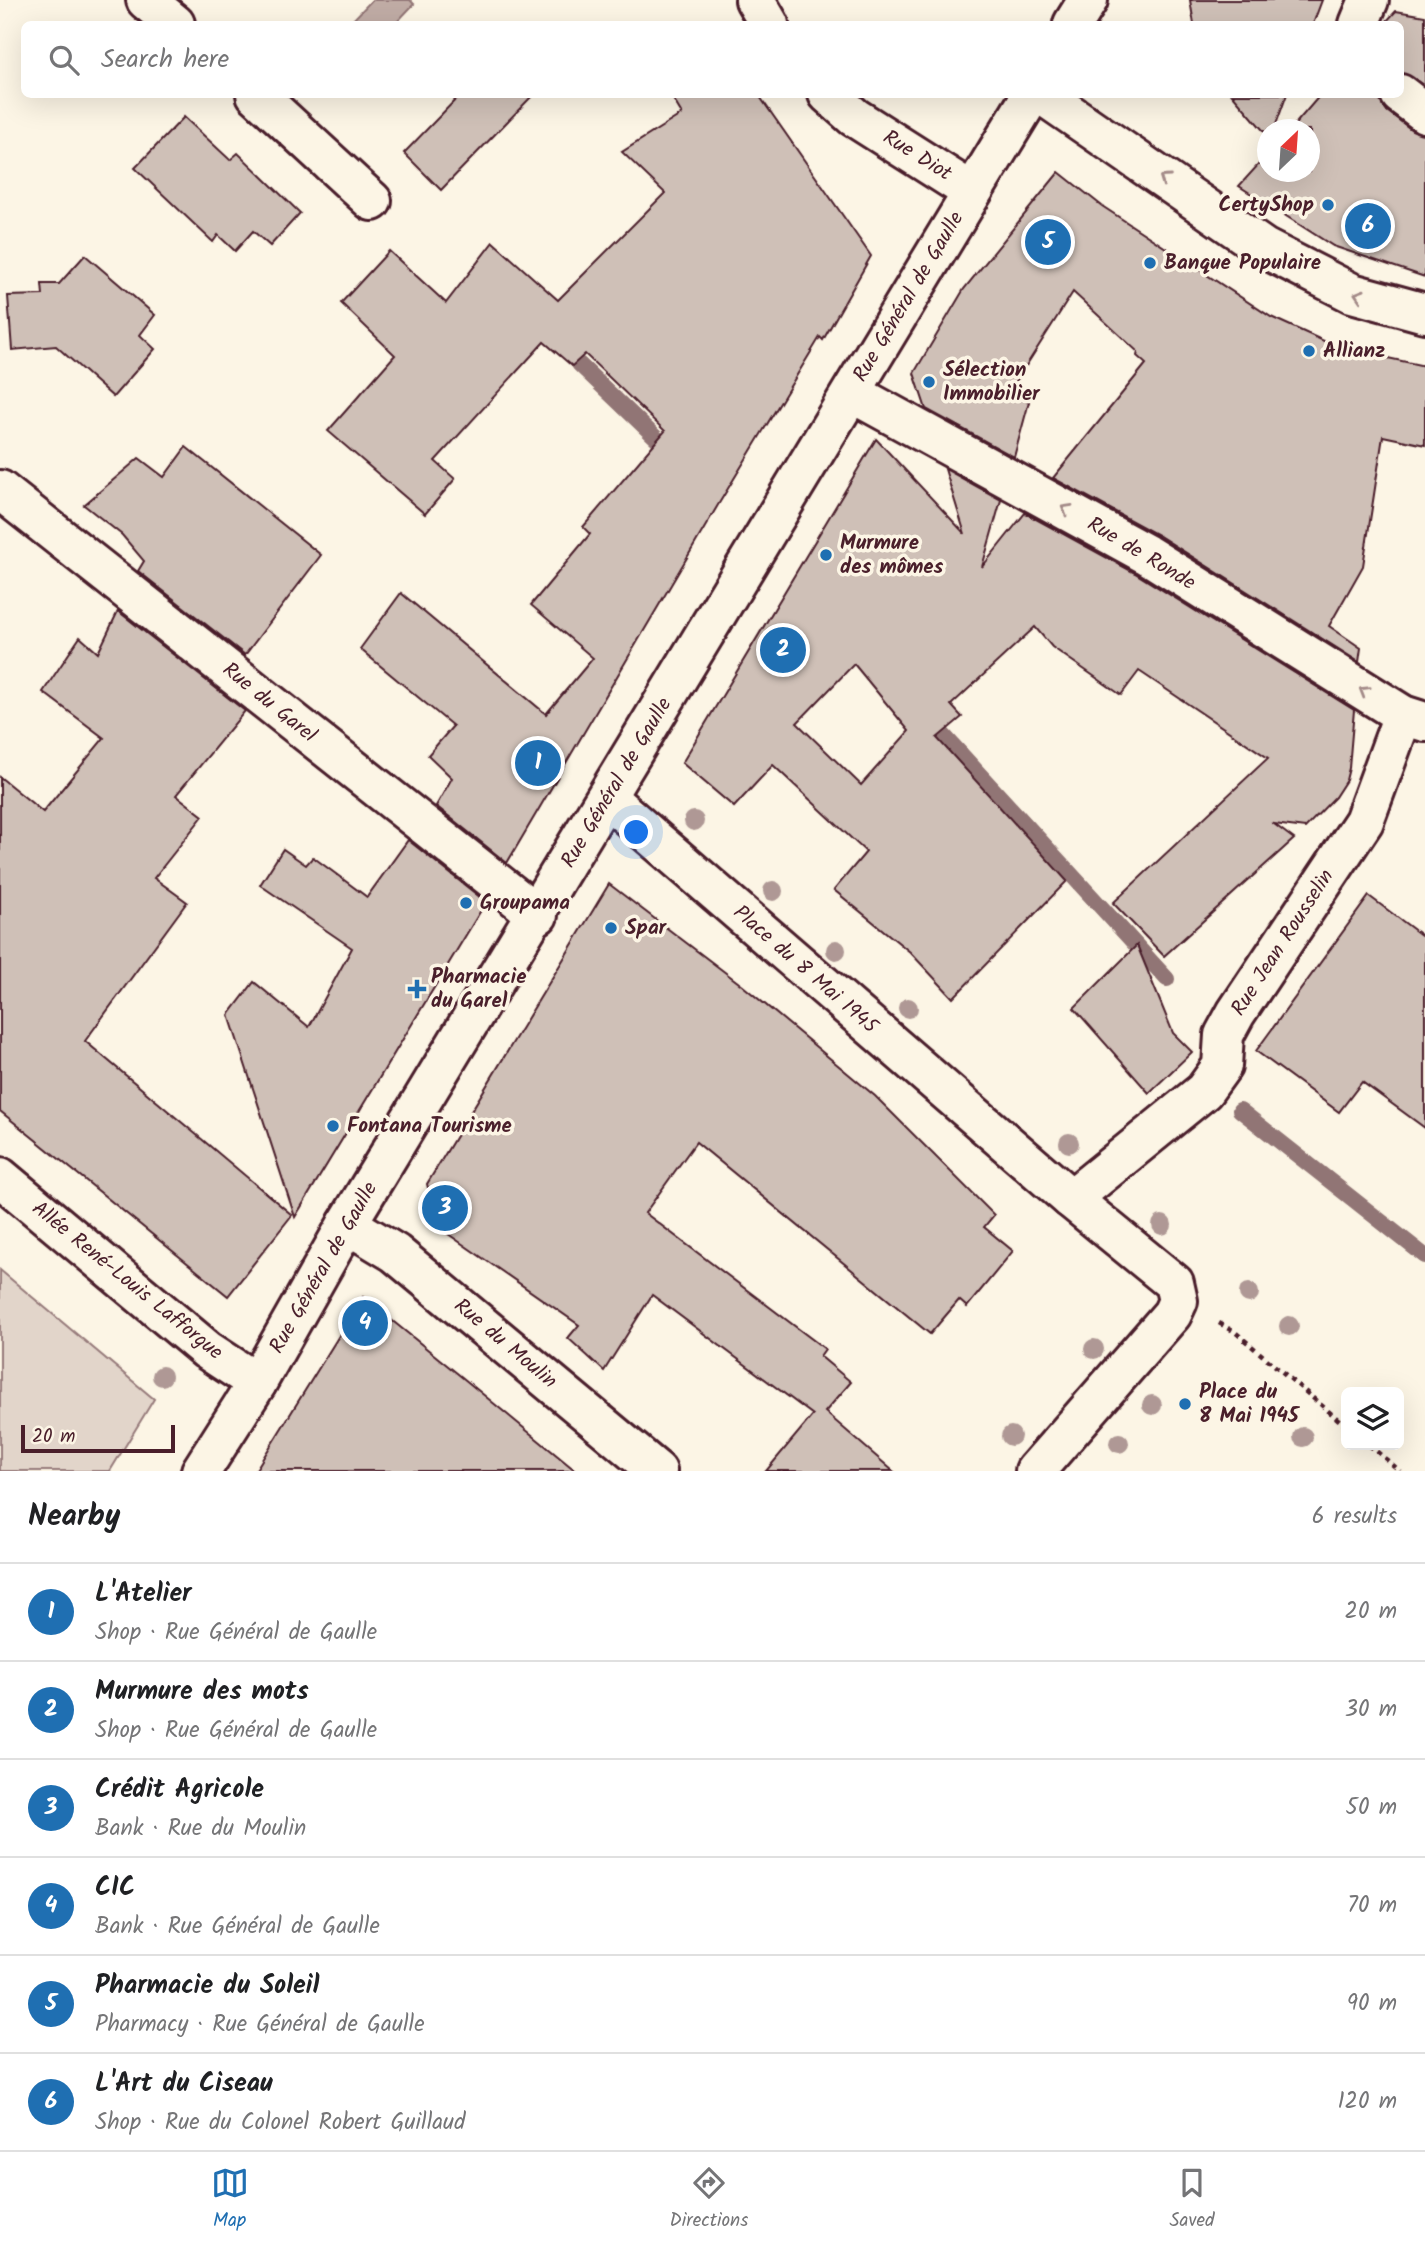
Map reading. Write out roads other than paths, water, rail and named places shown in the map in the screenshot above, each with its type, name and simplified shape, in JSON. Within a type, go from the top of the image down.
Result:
[{"type":"street","points":[[146,0],[171,21]]},
{"type":"street","points":[[755,0],[767,21]]},
{"type":"street","points":[[1075,21],[1088,0]]},
{"type":"street","points":[[1360,21],[1369,0]]},
{"type":"street","points":[[1404,97],[1425,113]]},
{"type":"street","points":[[260,98],[372,201]]},
{"type":"street","name":"Rue Diot","points":[[833,98],[854,117],[972,192]]},
{"type":"street","name":"Rue Général de Gaulle","points":[[201,1471],[257,1383],[347,1224],[538,915],[1030,98]]},
{"type":"street","points":[[1047,98],[1264,248],[1352,293],[1425,313]]},
{"type":"street","name":"Rue de Ronde","points":[[852,393],[1146,554],[1414,718]]},
{"type":"street","name":"Rue du Garel","points":[[0,490],[538,915]]},
{"type":"street","name":"Rue Jean Rousselin","points":[[1071,1199],[1204,1091],[1222,1066],[1224,1035],[1236,1013],[1364,821],[1414,718]]},
{"type":"street","name":"Place du 8 Mai 1945","points":[[607,798],[1071,1199],[1174,1283],[1178,1301],[1172,1314],[1035,1471]]},
{"type":"street","name":"Allée René-Louis Lafforgue","points":[[0,1177],[208,1350],[257,1383]]},
{"type":"street","name":"Rue du Moulin","points":[[347,1224],[395,1252],[657,1471]]},
{"type":"waterway","points":[[579,364],[673,454]]},
{"type":"waterway","points":[[928,718],[1167,979]]},
{"type":"waterway","points":[[1240,1110],[1425,1256]]},
{"type":"place","name":"CertyShop","points":[[1328,205]]},
{"type":"place","name":"L'Art du Ciseau","points":[[1368,226]]},
{"type":"place","name":"Pharmacie du Soleil","points":[[1048,242]]},
{"type":"place","name":"Banque Populaire","points":[[1150,263]]},
{"type":"place","name":"Allianz","points":[[1309,351]]},
{"type":"place","name":"Sélection Immobilier","points":[[929,382]]},
{"type":"place","name":"Murmure des mômes","points":[[826,555]]},
{"type":"place","name":"Murmure des mots","points":[[783,650]]},
{"type":"place","name":"L'Atelier","points":[[538,763]]},
{"type":"place","name":"Groupama","points":[[466,903]]},
{"type":"place","name":"Spar","points":[[611,928]]},
{"type":"place","name":"Pharmacie du Garel","points":[[417,989]]},
{"type":"place","name":"Fontana Tourisme","points":[[333,1126]]},
{"type":"place","name":"Crédit Agricole","points":[[445,1208]]},
{"type":"place","name":"CIC","points":[[365,1323]]},
{"type":"place","name":"Place du 8 Mai 1945","points":[[1185,1404]]}]
